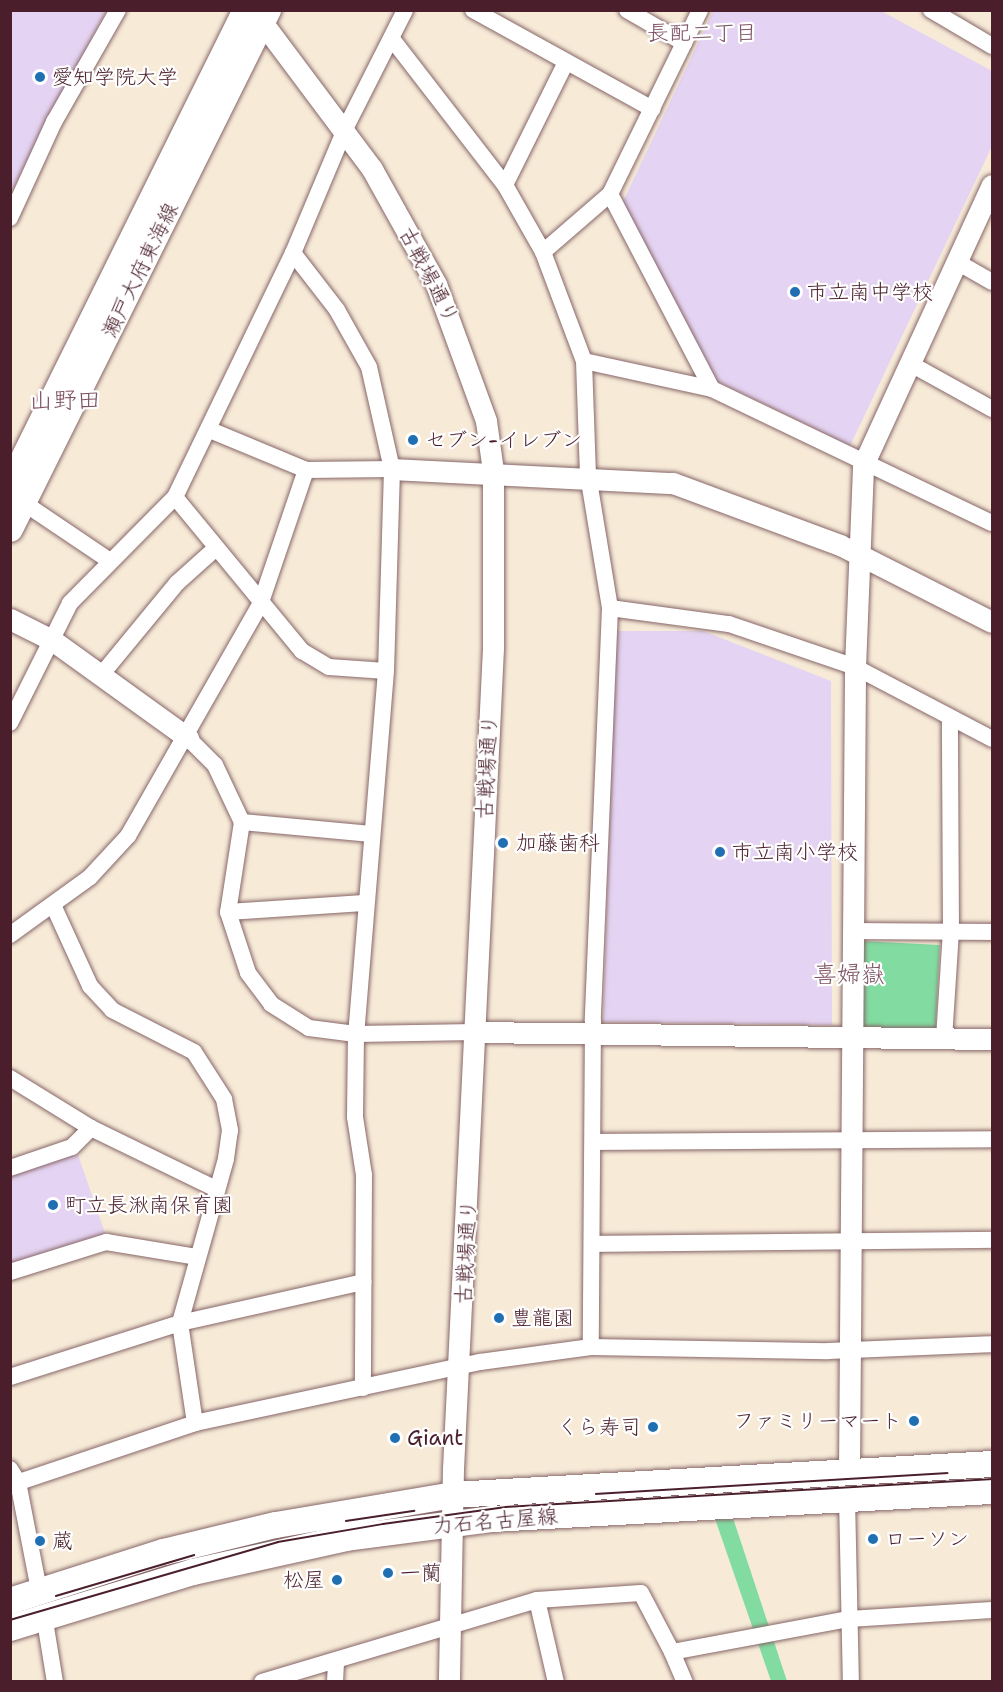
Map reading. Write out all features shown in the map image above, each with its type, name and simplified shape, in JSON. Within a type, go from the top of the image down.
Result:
[{"type":"main road","name":"瀬戸大府東海線","points":[[10,529],[17,495],[257,13]]},
{"type":"main road","name":"力石名古屋線","points":[[10,1628],[41,1603],[276,1525],[453,1495],[993,1464]]},
{"type":"main road","name":"力石名古屋線","points":[[10,1601],[41,1603],[285,1549],[452,1523],[847,1497],[993,1491]]},
{"type":"street","points":[[10,218],[54,122],[118,10]]},
{"type":"street","points":[[10,723],[70,603],[175,497],[210,430],[293,253],[345,129],[405,10]]},
{"type":"street","points":[[473,10],[565,64],[652,109]]},
{"type":"street","points":[[627,10],[684,43]]},
{"type":"street","points":[[543,252],[610,194],[700,10]]},
{"type":"street","points":[[931,10],[993,46]]},
{"type":"street","name":"古戦場通り","points":[[257,13],[345,129],[419,252],[456,328],[486,421],[494,471],[495,567],[476,1032],[453,1495],[449,1682]]},
{"type":"street","points":[[392,39],[505,185],[543,252],[584,361],[588,475],[610,608],[593,1037],[595,1142],[591,1347]]},
{"type":"street","points":[[505,185],[565,64]]},
{"type":"street","points":[[849,1472],[852,1350],[855,667],[863,465],[993,185]]},
{"type":"street","points":[[610,194],[712,389]]},
{"type":"street","points":[[293,253],[337,310],[369,367],[392,469],[386,671],[364,903],[356,1034],[356,1117],[364,1174],[363,1388]]},
{"type":"street","points":[[957,262],[993,282]]},
{"type":"street","points":[[584,361],[712,389],[863,465],[993,523]]},
{"type":"street","points":[[909,363],[993,409]]},
{"type":"street","points":[[210,430],[306,470],[494,471],[588,475],[684,486],[859,556],[993,622]]},
{"type":"street","points":[[10,935],[90,878],[129,836],[188,738],[260,605],[306,470]]},
{"type":"street","points":[[17,495],[110,561]]},
{"type":"street","points":[[175,497],[260,605],[302,651],[329,667],[386,671]]},
{"type":"street","points":[[102,674],[177,583],[216,548]]},
{"type":"street","points":[[610,608],[729,624],[855,667],[950,720],[993,739]]},
{"type":"street","points":[[10,619],[52,640],[102,674],[188,738],[215,765],[242,822],[228,912],[248,973],[271,1004],[309,1028],[356,1034],[476,1032],[593,1037],[993,1039]]},
{"type":"street","points":[[944,1039],[951,932],[950,720]]},
{"type":"street","points":[[242,822],[371,834]]},
{"type":"street","points":[[228,912],[364,903]]},
{"type":"street","points":[[53,905],[90,987],[112,1010],[194,1052],[217,1085],[230,1130],[180,1323],[195,1423]]},
{"type":"street","points":[[854,931],[993,932]]},
{"type":"street","points":[[10,1078],[91,1128],[216,1189]]},
{"type":"street","points":[[10,1168],[72,1147],[91,1128]]},
{"type":"street","points":[[595,1142],[852,1143],[993,1139]]},
{"type":"street","points":[[593,1244],[851,1245],[993,1240]]},
{"type":"street","points":[[10,1272],[106,1242],[198,1257]]},
{"type":"street","points":[[10,1377],[180,1323],[363,1282]]},
{"type":"street","points":[[56,1682],[13,1479],[195,1423],[460,1367],[591,1347],[852,1350],[993,1344]]},
{"type":"street","points":[[847,1497],[851,1682]]},
{"type":"street","points":[[262,1682],[450,1624],[537,1600],[641,1593],[685,1682]]},
{"type":"street","points":[[537,1600],[556,1682]]},
{"type":"street","points":[[672,1652],[849,1618],[993,1610]]},
{"type":"street","points":[[335,1682],[336,1660]]},
{"type":"shaded area","name":"愛知学院大学","points":[[11,11],[106,11],[11,192]]},
{"type":"shaded area","name":"市立南中学校","points":[[713,11],[881,11],[992,71],[992,146],[850,446],[713,379],[621,206]]},
{"type":"shaded area","name":"市立南小学校","points":[[616,631],[703,631],[831,681],[832,1025],[603,1022]]},
{"type":"shaded area","name":"町立長湫南保育園","points":[[77,1152],[106,1236],[11,1264],[10,1175]]},
{"type":"green space","points":[[862,941],[940,945],[935,1031],[857,1027]]},
{"type":"green space","points":[[731,1512],[787,1681],[771,1681],[713,1513]]},
{"type":"tram line","points":[[596,1494],[947,1473]]},
{"type":"tram line","points":[[10,1620],[278,1542],[383,1524],[506,1507],[992,1479]]},
{"type":"tram line","points":[[346,1521],[414,1511]]},
{"type":"tram line","points":[[56,1596],[194,1555]]},
{"type":"place","name":"愛知学院大学","points":[[40,77]]},
{"type":"place","name":"市立南中学校","points":[[795,292]]},
{"type":"place","name":"セブン-イレブン","points":[[413,440]]},
{"type":"place","name":"加藤歯科","points":[[503,843]]},
{"type":"place","name":"市立南小学校","points":[[720,852]]},
{"type":"place","name":"町立長湫南保育園","points":[[53,1205]]},
{"type":"place","name":"豊龍園","points":[[499,1318]]},
{"type":"place","name":"ファミリーマート","points":[[914,1421]]},
{"type":"place","name":"くら寿司","points":[[653,1427]]},
{"type":"place","name":"Giant","points":[[395,1438]]},
{"type":"place","name":"ローソン","points":[[873,1539]]},
{"type":"place","name":"蔵","points":[[40,1541]]},
{"type":"place","name":"一蘭","points":[[388,1573]]},
{"type":"place","name":"松屋","points":[[337,1580]]},
{"type":"district","name":"長配二丁目","points":[[702,33]]},
{"type":"district","name":"山野田","points":[[65,401]]},
{"type":"district","name":"喜婦嶽","points":[[849,975]]}]
